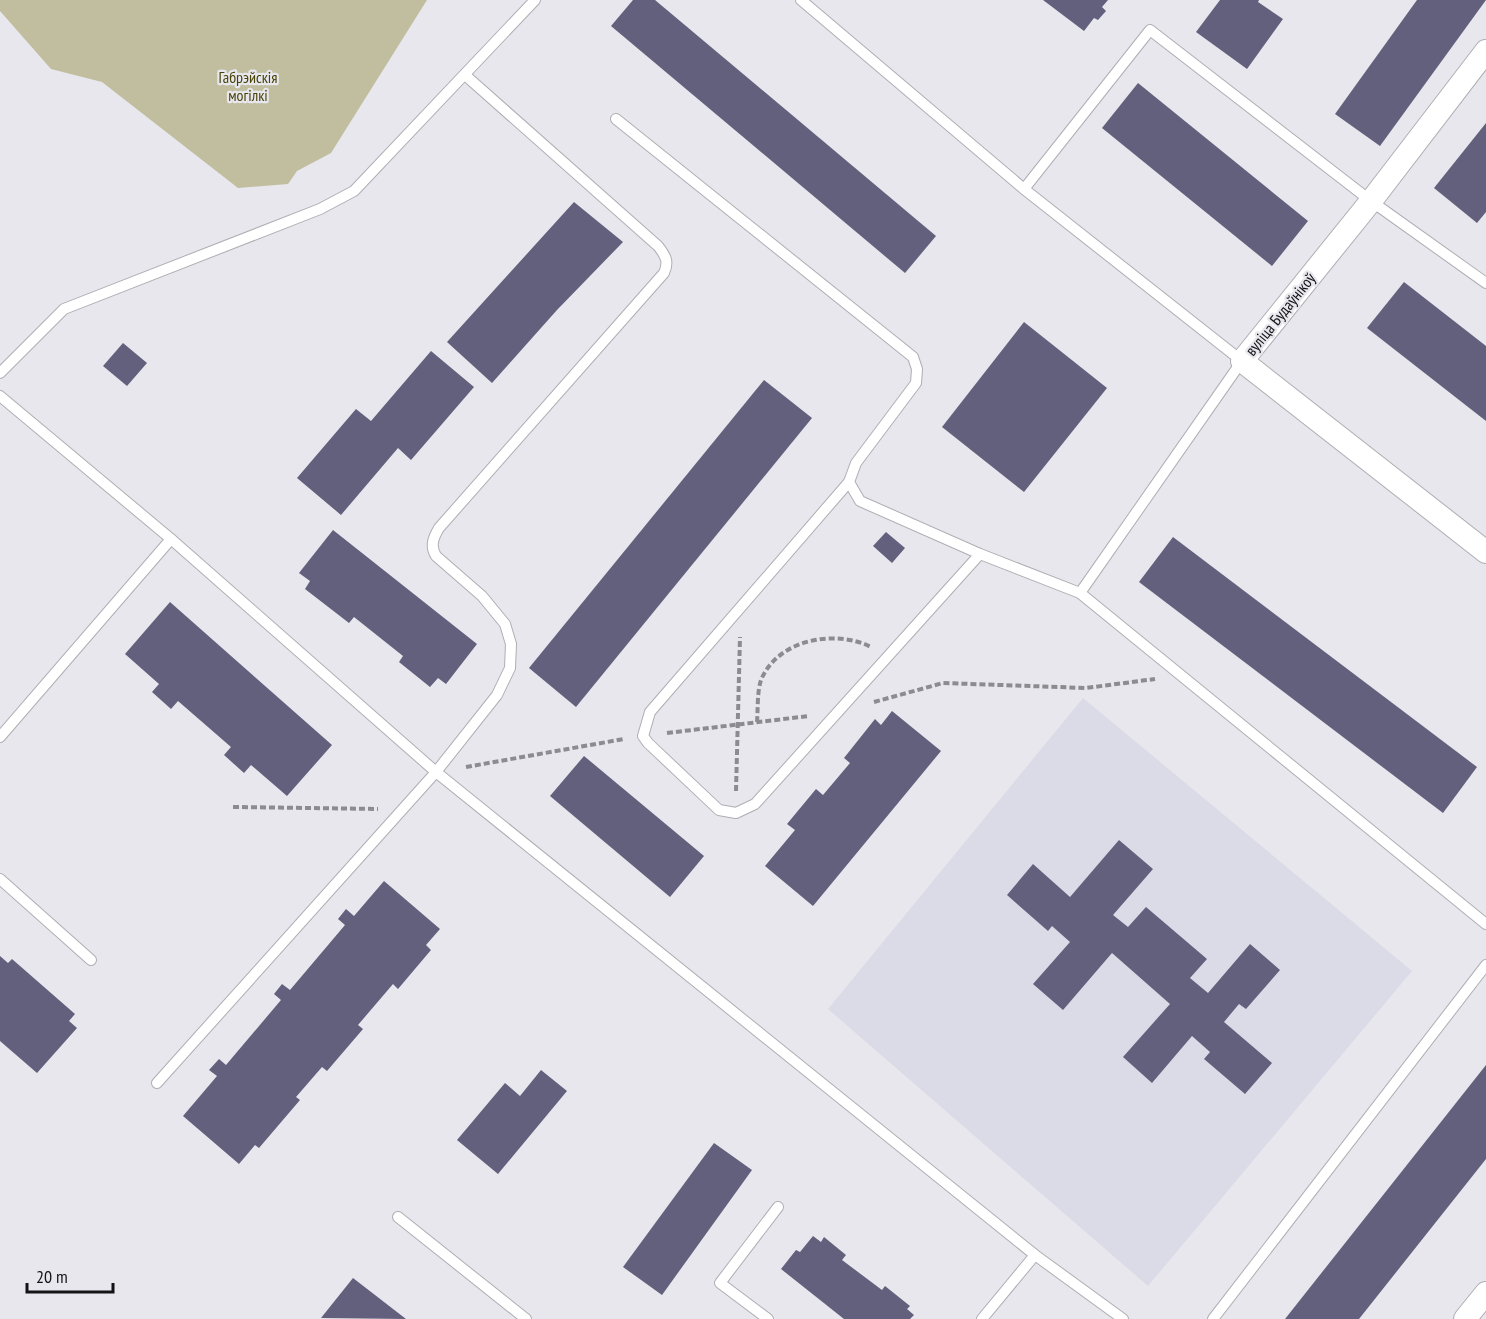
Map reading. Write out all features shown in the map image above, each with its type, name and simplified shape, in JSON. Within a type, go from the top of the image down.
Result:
[{"type":"street","name":"вуліца Будаўнікоў","points":[[1486,51],[1371,201],[1242,361],[1486,552]]},
{"type":"street","points":[[1465,1319],[1486,1293]]},
{"type":"lane","points":[[0,373],[64,309],[320,209],[354,191],[535,0]]},
{"type":"lane","points":[[801,0],[1024,189],[1242,361],[1080,593]]},
{"type":"lane","points":[[1024,189],[1150,30],[1371,201],[1486,283]]},
{"type":"lane","points":[[157,1083],[436,772],[497,695],[510,668],[511,644],[505,624],[482,596],[436,556],[432,549],[434,537],[439,528],[664,273],[668,264],[658,246],[465,75]]},
{"type":"lane","points":[[616,118],[913,357],[917,369],[916,383],[856,463],[849,482],[650,712],[644,736],[648,743],[719,810],[736,813],[755,804],[980,554]]},
{"type":"lane","points":[[0,396],[171,539],[436,772],[1035,1255],[1123,1319]]},
{"type":"lane","points":[[849,482],[860,501],[980,554],[1080,593],[1486,924]]},
{"type":"lane","points":[[0,737],[171,539]]},
{"type":"lane","points":[[0,879],[91,960]]},
{"type":"lane","points":[[1213,1319],[1486,965]]},
{"type":"lane","points":[[768,1319],[720,1283],[778,1208]]},
{"type":"lane","points":[[398,1217],[526,1319]]},
{"type":"lane","points":[[982,1319],[1035,1255]]},
{"type":"path","points":[[736,813],[742,606]]},
{"type":"path","points":[[757,722],[761,681],[774,660],[795,645],[812,639],[836,639],[866,644],[888,655]]},
{"type":"path","points":[[233,807],[402,809]]},
{"type":"shaded area","points":[[1083,698],[1412,971],[1148,1286],[828,1009]]},
{"type":"green space","name":"Габрэйскія могілкі","points":[[0,0],[427,0],[331,153],[297,171],[288,184],[238,188],[102,82],[51,69],[0,11]]},
{"type":"building","points":[[633,0],[655,0],[936,236],[905,273],[611,26]]},
{"type":"building","points":[[1043,0],[1108,0],[1102,7],[1106,11],[1098,20],[1094,18],[1084,31]]},
{"type":"building","points":[[1220,0],[1259,0],[1258,2],[1283,19],[1247,69],[1196,32]]},
{"type":"building","points":[[1417,0],[1486,0],[1380,146],[1335,114]]},
{"type":"building","points":[[1138,83],[1308,221],[1272,266],[1102,128]]},
{"type":"building","points":[[1486,123],[1486,212],[1477,223],[1434,188]]},
{"type":"building","points":[[574,202],[623,242],[557,310],[492,383],[447,342]]},
{"type":"building","points":[[1404,282],[1486,346],[1486,421],[1367,328]]},
{"type":"building","points":[[1024,322],[1107,388],[1024,492],[942,427]]},
{"type":"building","points":[[123,343],[147,363],[127,386],[103,366]]},
{"type":"building","points":[[431,351],[474,387],[411,460],[398,448],[341,515],[297,478],[356,409],[371,421]]},
{"type":"building","points":[[764,380],[812,418],[576,707],[529,668]]},
{"type":"building","points":[[333,530],[477,644],[446,684],[438,678],[430,687],[399,662],[403,656],[354,617],[349,623],[305,589],[310,581],[299,573]]},
{"type":"building","points":[[886,532],[905,548],[892,563],[873,546]]},
{"type":"building","points":[[1173,537],[1477,767],[1443,813],[1139,582]]},
{"type":"building","points":[[170,602],[332,745],[287,796],[251,765],[244,773],[224,755],[231,747],[178,701],[171,709],[152,692],[159,684],[125,654]]},
{"type":"building","points":[[892,711],[941,751],[813,906],[765,866],[795,830],[787,824],[816,789],[823,795],[850,763],[844,758],[875,719],[881,725]]},
{"type":"building","points":[[584,756],[704,856],[670,897],[550,796]]},
{"type":"building","points":[[1119,840],[1153,869],[1113,915],[1128,927],[1146,907],[1207,959],[1190,978],[1208,993],[1250,944],[1280,970],[1246,1009],[1239,1004],[1224,1022],[1272,1063],[1245,1094],[1204,1059],[1210,1052],[1192,1036],[1152,1083],[1123,1057],[1170,1004],[1112,953],[1063,1010],[1033,984],[1070,942],[1052,926],[1048,931],[1007,895],[1033,864],[1070,897]]},
{"type":"building","points":[[384,881],[440,929],[426,945],[431,950],[398,989],[393,984],[358,1025],[363,1029],[327,1071],[322,1067],[296,1097],[300,1100],[259,1148],[255,1145],[239,1164],[183,1116],[217,1076],[209,1070],[219,1059],[226,1065],[281,1000],[274,994],[282,984],[290,990],[345,925],[338,919],[346,909],[354,916]]},
{"type":"building","points":[[0,956],[8,963],[12,959],[75,1014],[69,1021],[77,1028],[37,1073],[0,1041]]},
{"type":"building","points":[[1486,1065],[1486,1159],[1359,1319],[1285,1319]]},
{"type":"building","points":[[541,1070],[567,1091],[498,1174],[457,1140],[505,1083],[520,1096]]},
{"type":"building","points":[[714,1143],[752,1170],[662,1295],[623,1267]]},
{"type":"building","points":[[813,1236],[821,1242],[824,1237],[846,1255],[842,1260],[882,1290],[885,1286],[910,1306],[907,1309],[914,1315],[910,1319],[844,1319],[781,1269],[796,1250],[800,1252]]},
{"type":"building","points":[[353,1278],[406,1319],[321,1318]]}]
